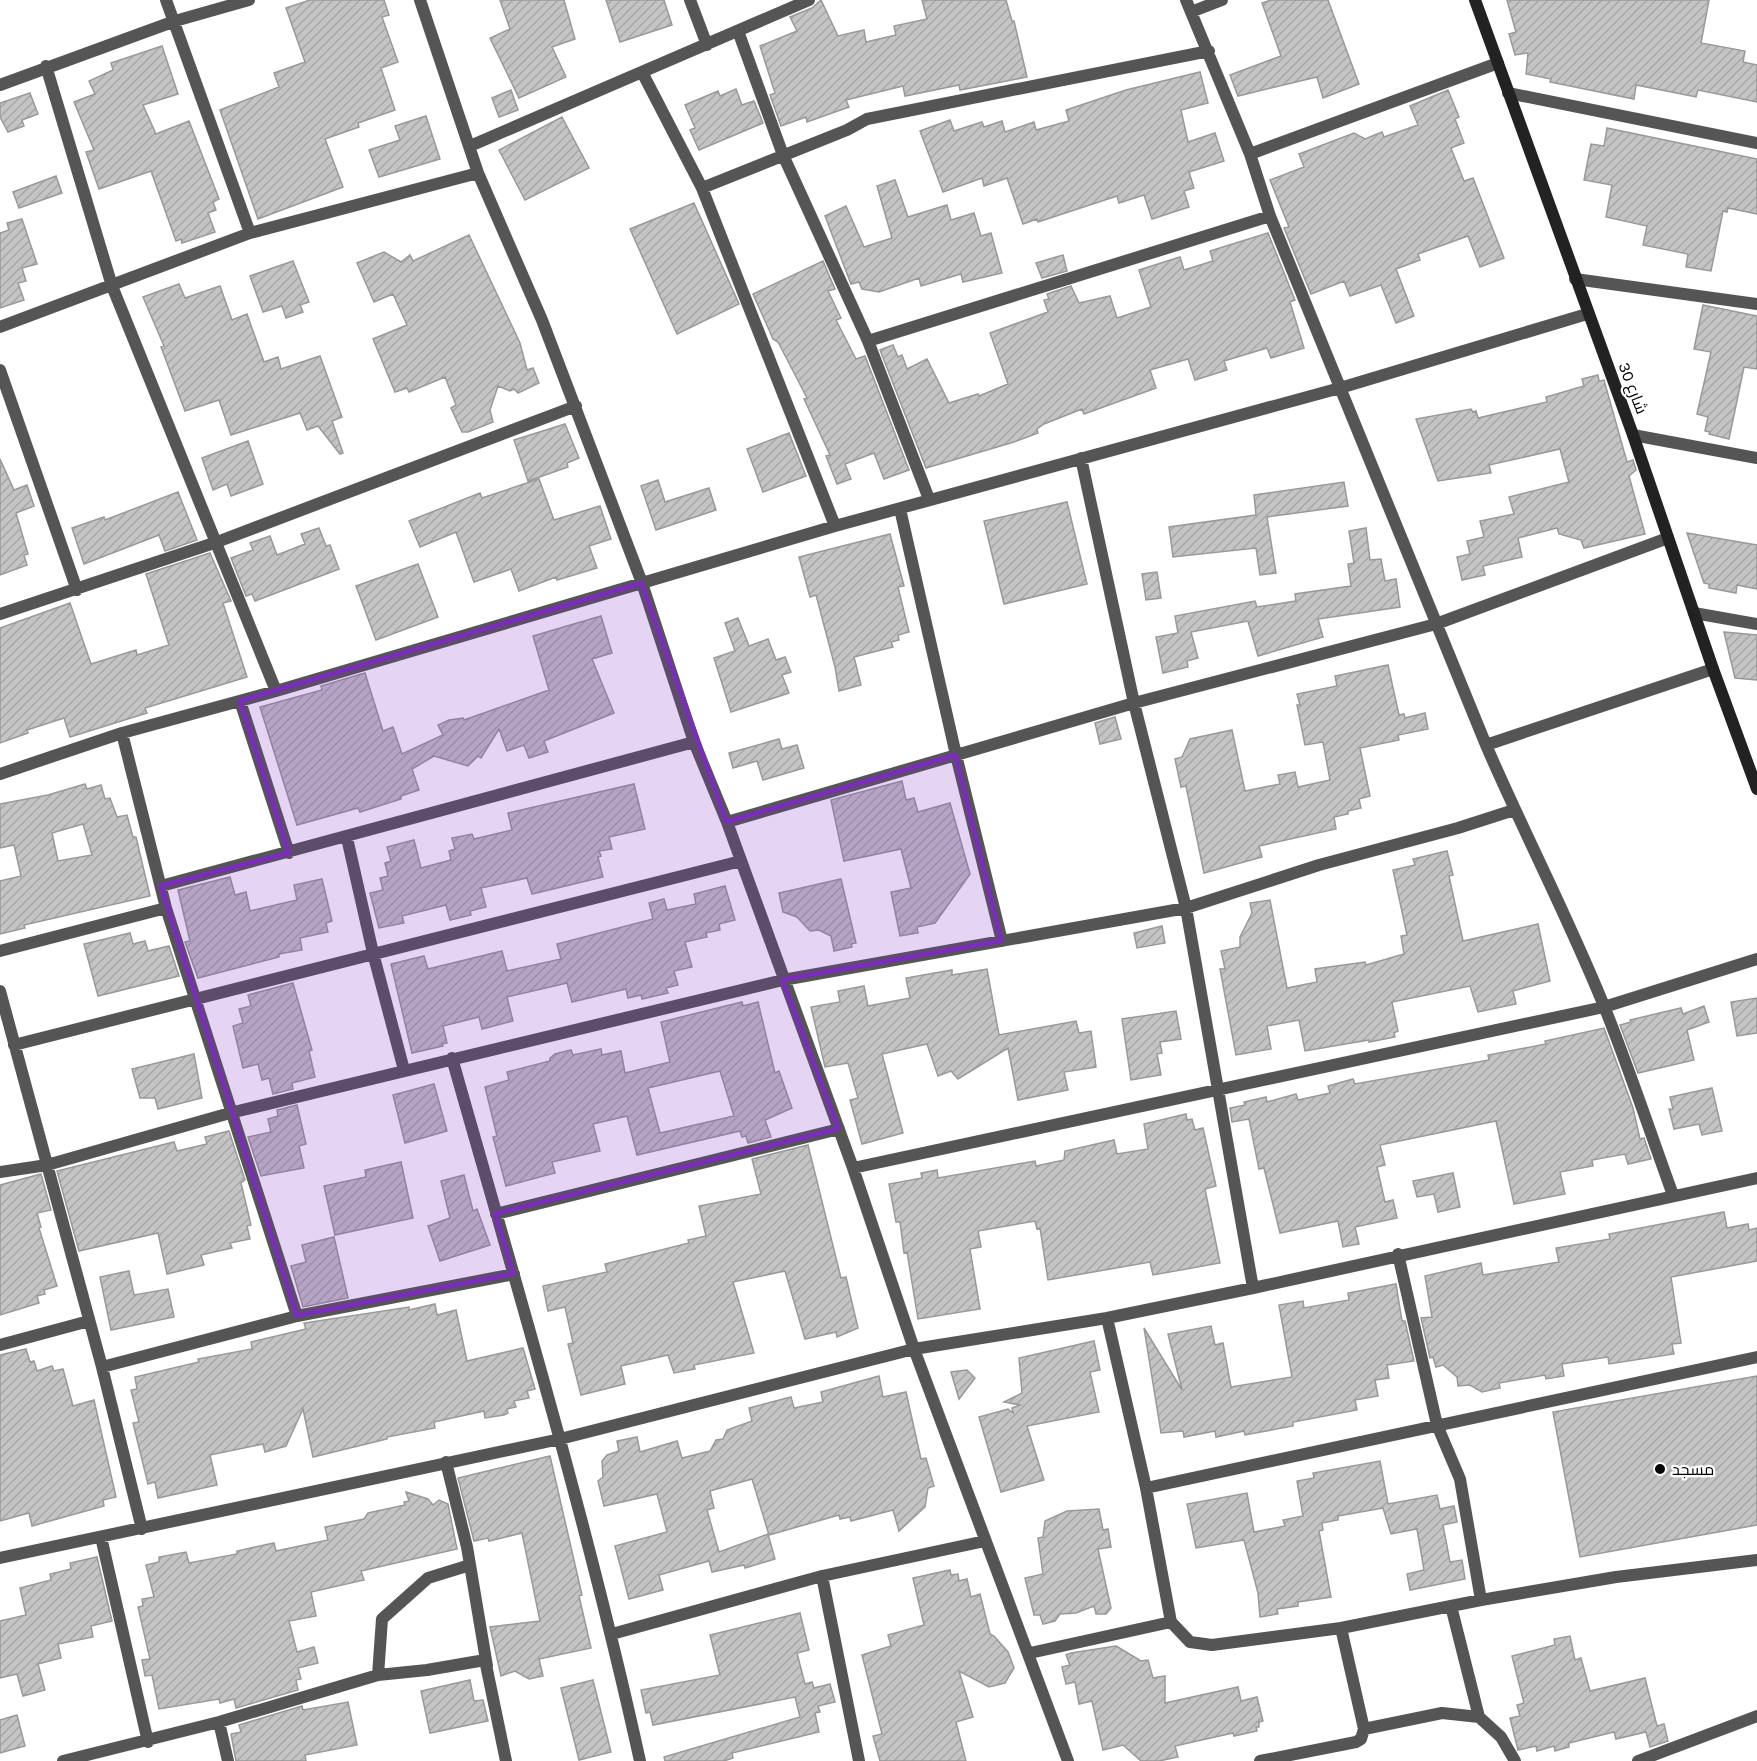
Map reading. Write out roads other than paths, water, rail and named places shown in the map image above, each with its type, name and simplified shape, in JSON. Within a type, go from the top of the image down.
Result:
[{"type":"street","points":[[166,0],[250,232]]},
{"type":"street","points":[[0,85],[46,66],[175,21],[249,0]]},
{"type":"street","points":[[420,0],[478,173],[576,406],[642,583],[694,742],[727,822],[853,1168],[914,1349],[985,1541],[1030,1653],[1068,1761]]},
{"type":"street","points":[[690,0],[706,45]]},
{"type":"street","points":[[470,146],[642,74],[809,0]]},
{"type":"street","points":[[1222,0],[1189,6],[1250,154],[1270,216],[1486,745],[1514,810],[1545,869],[1604,1007],[1672,1195]]},
{"type":"street","name":"شارع 30","points":[[1475,0],[1587,314],[1633,435],[1713,669],[1756,782]]},
{"type":"street","points":[[738,31],[783,155],[868,341],[929,499]]},
{"type":"street","points":[[702,188],[847,130],[867,119],[1209,51]]},
{"type":"street","points":[[1250,154],[1498,63]]},
{"type":"street","points":[[46,66],[112,286],[276,690]]},
{"type":"street","points":[[642,74],[702,188],[835,526]]},
{"type":"street","points":[[1508,93],[1757,143]]},
{"type":"street","points":[[0,327],[250,232],[478,173]]},
{"type":"street","points":[[868,341],[1270,216]]},
{"type":"street","points":[[1575,279],[1757,304]]},
{"type":"street","points":[[0,774],[122,733],[240,701],[835,526],[1340,388],[1587,314]]},
{"type":"street","points":[[0,370],[77,591]]},
{"type":"street","points":[[0,614],[77,591],[217,542],[576,406]]},
{"type":"street","points":[[1633,435],[1757,458]]},
{"type":"street","points":[[1081,458],[1134,703],[1186,908],[1216,1091],[1253,1288]]},
{"type":"street","points":[[900,510],[956,755],[1002,941]]},
{"type":"street","points":[[727,822],[1134,703],[1436,624],[1668,538]]},
{"type":"street","points":[[1694,613],[1757,624]]},
{"type":"street","points":[[1486,745],[1713,669]]},
{"type":"street","points":[[240,701],[289,853]]},
{"type":"street","points":[[122,733],[166,908],[297,1316]]},
{"type":"street","points":[[161,886],[347,838],[694,742]]},
{"type":"street","points":[[0,1172],[47,1165],[230,1113],[783,980],[1186,908],[1319,865],[1458,828],[1514,810]]},
{"type":"street","points":[[347,838],[373,953],[404,1070]]},
{"type":"street","points":[[15,1045],[741,861]]},
{"type":"street","points":[[0,951],[166,908]]},
{"type":"street","points":[[853,1168],[1604,1007],[1757,959]]},
{"type":"street","points":[[0,991],[102,1367],[142,1529]]},
{"type":"street","points":[[452,1058],[560,1439],[612,1634],[640,1761]]},
{"type":"street","points":[[496,1214],[839,1129]]},
{"type":"street","points":[[0,1558],[560,1439],[914,1349],[1107,1318],[1757,1178]]},
{"type":"street","points":[[1398,1254],[1437,1425],[1460,1479],[1481,1600]]},
{"type":"street","points":[[102,1367],[297,1316],[514,1274]]},
{"type":"street","points":[[1107,1318],[1146,1488],[1171,1622],[1190,1642],[1212,1645],[1341,1628],[1481,1600],[1616,1577],[1757,1560]]},
{"type":"street","points":[[0,1345],[89,1321]]},
{"type":"street","points":[[1146,1488],[1757,1357]]},
{"type":"street","points":[[446,1462],[470,1565],[485,1660],[507,1761]]},
{"type":"street","points":[[101,1537],[148,1742]]},
{"type":"street","points":[[612,1634],[822,1576],[985,1541]]},
{"type":"street","points":[[378,1675],[382,1619],[428,1578],[470,1565]]},
{"type":"street","points":[[822,1576],[859,1761]]},
{"type":"street","points":[[1450,1606],[1479,1717],[1501,1737],[1515,1761]]},
{"type":"street","points":[[1030,1653],[1171,1622]]},
{"type":"street","points":[[1260,1761],[1356,1742],[1361,1738],[1364,1729],[1341,1628]]},
{"type":"street","points":[[63,1761],[148,1742],[378,1675],[427,1670],[485,1660]]},
{"type":"street","points":[[1364,1729],[1442,1713],[1479,1717]]},
{"type":"street","points":[[1638,1761],[1757,1716]]},
{"type":"street","points":[[219,1722],[228,1761]]},
{"type":"place","name":"مسجد","points":[[1660,1469]]}]
